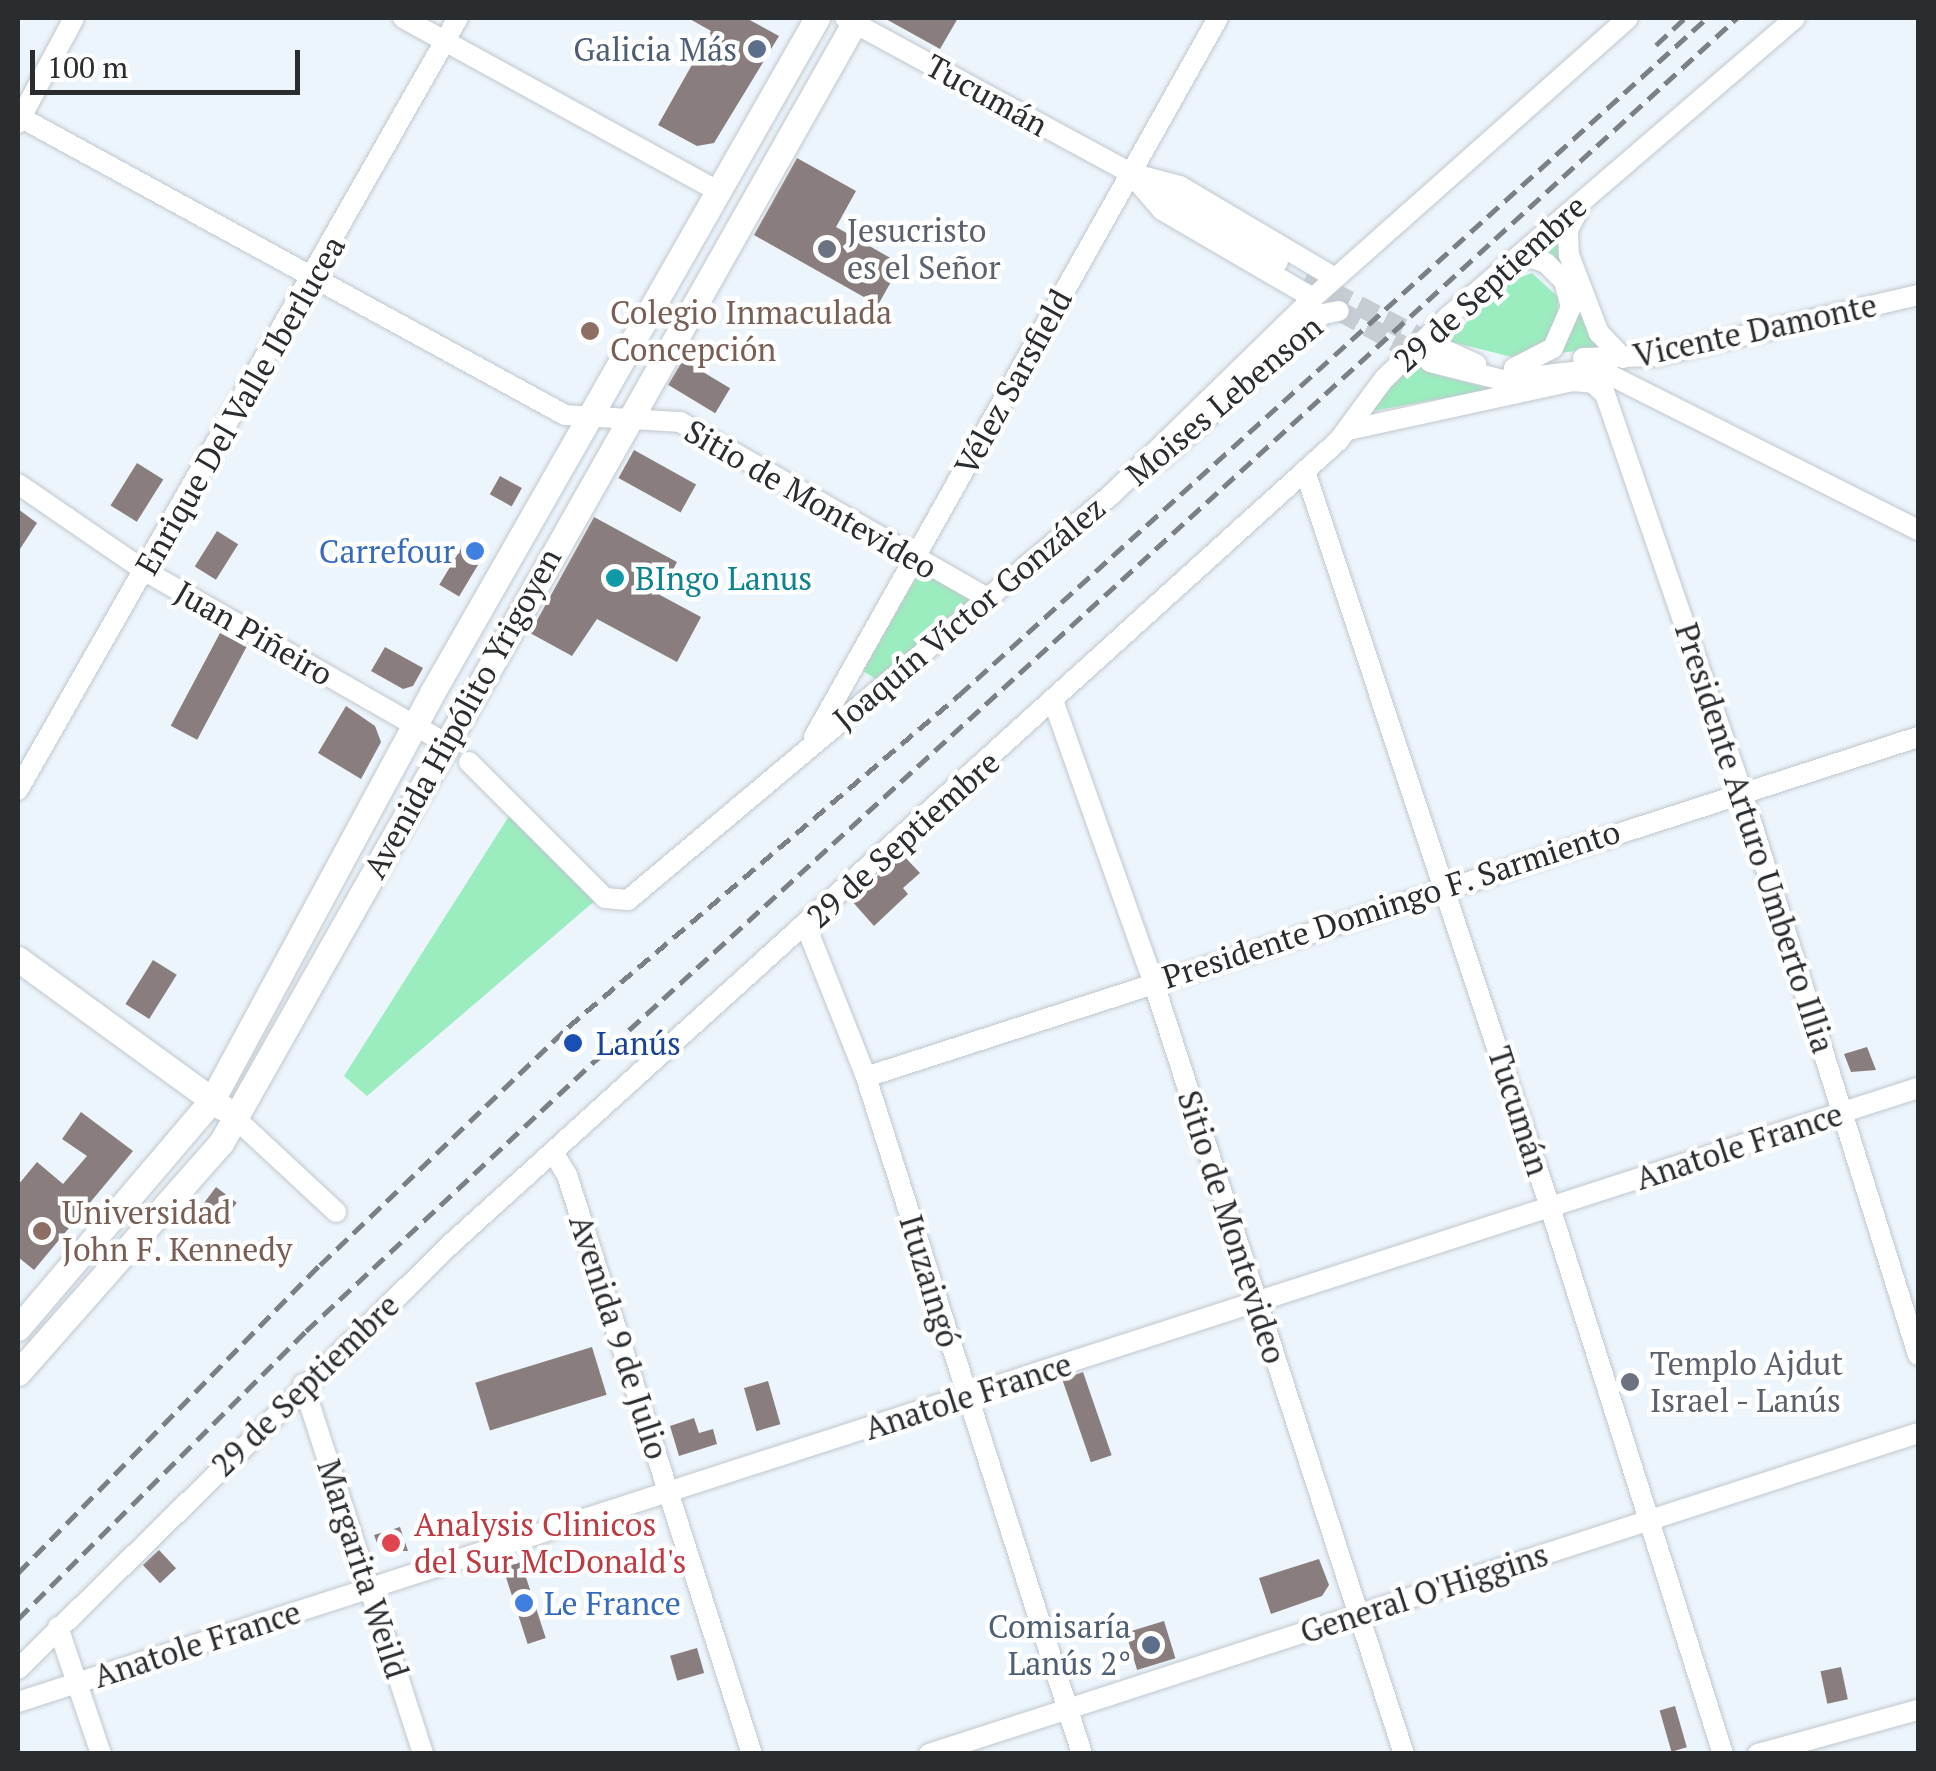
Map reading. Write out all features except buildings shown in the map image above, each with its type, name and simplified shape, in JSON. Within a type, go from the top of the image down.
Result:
[{"type":"main road","name":"Avenida Hipólito Yrigoyen","points":[[18,1328],[212,1100],[416,725],[817,18]]},
{"type":"main road","name":"Avenida Hipólito Yrigoyen","points":[[18,1373],[214,1151],[852,19]]},
{"type":"main road","points":[[18,959],[234,1118]]},
{"type":"street","points":[[18,118],[74,18]]},
{"type":"street","points":[[403,18],[718,192]]},
{"type":"street","name":"Enrique Del Valle Iberlucea","points":[[18,790],[458,18]]},
{"type":"street","name":"Vélez Sarsfield","points":[[808,748],[1218,18]]},
{"type":"street","name":"Joaquín Víctor González","points":[[469,762],[605,898],[628,900],[1110,495],[1309,288],[1335,278],[1628,18]]},
{"type":"street","name":"29 de Septiembre","points":[[18,1669],[303,1384],[552,1152],[1054,703],[1305,471],[1348,430],[1402,360],[1508,263],[1795,18]]},
{"type":"street","name":"Tucumán","points":[[852,19],[1130,173],[1180,186],[1335,278]]},
{"type":"street","name":"Sitio de Montevideo","points":[[18,118],[566,415],[680,422],[989,599]]},
{"type":"street","name":"Tucumán","points":[[1130,173],[1162,210],[1309,288]]},
{"type":"street","name":"Presidente Arturo Umberto Illia","points":[[1584,198],[1568,230],[1569,256],[1599,333],[1608,372],[1605,394],[1624,437],[1742,792],[1918,1355]]},
{"type":"street","points":[[1508,263],[1529,257],[1546,263],[1570,298],[1563,334],[1531,364],[1486,366],[1434,354],[1503,380],[1590,366],[1608,372],[1918,530]]},
{"type":"street","name":"Vicente Damonte","points":[[1348,430],[1572,382],[1656,356],[1918,295]]},
{"type":"street","name":"Moises Lebenson","points":[[1110,495],[1163,458],[1323,314],[1339,311]]},
{"type":"street","points":[[1654,398],[1648,378],[1656,356]]},
{"type":"street","name":"Vicente Damonte","points":[[1531,364],[1608,372]]},
{"type":"street","name":"Tucumán","points":[[1305,471],[1550,1206],[1724,1754]]},
{"type":"street","name":"Juan Piñeiro","points":[[18,484],[146,570],[445,743]]},
{"type":"street","name":"Sitio de Montevideo","points":[[1054,703],[1153,980],[1404,1754]]},
{"type":"street","name":"Presidente Domingo F. Sarmiento","points":[[866,1078],[1153,980],[1918,736]]},
{"type":"street","name":"Ituzaingó","points":[[806,926],[866,1078],[1082,1754]]},
{"type":"street","name":"Anatole France","points":[[18,1702],[1918,1088]]},
{"type":"street","points":[[234,1118],[336,1212]]},
{"type":"street","name":"Avenida 9 de Julio","points":[[552,1152],[567,1175],[752,1754]]},
{"type":"street","name":"Margarita Weild","points":[[303,1384],[423,1754]]},
{"type":"street","name":"General O'Higgins","points":[[929,1754],[1918,1433]]},
{"type":"street","points":[[58,1626],[100,1754]]},
{"type":"street","points":[[1758,1754],[1918,1710]]},
{"type":"green space","points":[[1565,224],[1598,349],[1557,353],[1576,312],[1536,247]]},
{"type":"green space","points":[[1532,273],[1558,297],[1557,323],[1543,345],[1512,357],[1448,341],[1507,282]]},
{"type":"green space","points":[[1415,362],[1441,376],[1492,389],[1368,412]]},
{"type":"green space","points":[[921,569],[974,600],[879,681],[863,671]]},
{"type":"green space","points":[[511,813],[597,899],[367,1096],[344,1076]]},
{"type":"tunnel","points":[[1305,278],[1436,346]]},
{"type":"tunnel","points":[[1341,312],[1425,358]]},
{"type":"railway","points":[[1656,45],[1685,18]]},
{"type":"railway","points":[[18,1573],[320,1265],[568,1027],[959,695],[1707,18]]},
{"type":"railway","points":[[18,1619],[306,1331],[595,1061],[1737,18]]},
{"type":"place","name":"Galicia Más","points":[[757,49]]},
{"type":"place","name":"Jesucristo es el Señor","points":[[827,249]]},
{"type":"place","name":"Colegio Inmaculada Concepción","points":[[590,331]]},
{"type":"place","name":"Carrefour","points":[[475,551]]},
{"type":"place","name":"BIngo Lanus","points":[[615,578]]},
{"type":"place","name":"Lanús","points":[[573,1043]]},
{"type":"place","name":"Universidad John F. Kennedy","points":[[42,1231]]},
{"type":"place","name":"Templo Ajdut Israel - Lanús","points":[[1630,1382]]},
{"type":"place","name":"Analysis Clinicos del Sur McDonald's","points":[[391,1543]]},
{"type":"place","name":"Le France","points":[[524,1603]]},
{"type":"place","name":"Comisaría Lanús 2°","points":[[1151,1645]]}]
